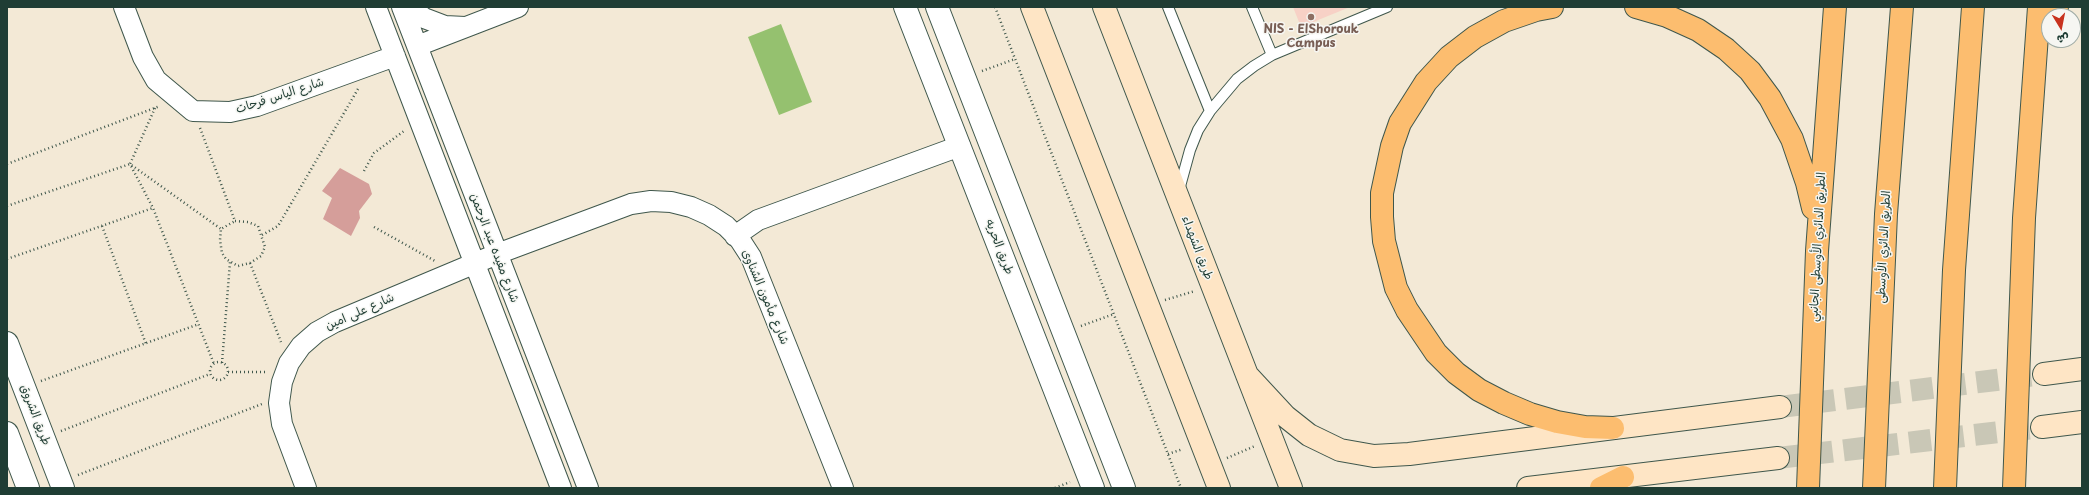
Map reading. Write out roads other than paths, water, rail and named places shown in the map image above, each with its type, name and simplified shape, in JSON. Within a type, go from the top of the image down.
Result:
[{"type":"highway","points":[[1552,7],[1536,10],[1504,21],[1475,37],[1449,57],[1426,82],[1400,123],[1392,146],[1382,193],[1384,241],[1396,288],[1406,310],[1436,353],[1456,373],[1485,393],[1530,414],[1578,426],[1613,428]]},
{"type":"highway","points":[[1636,7],[1674,19],[1698,30],[1726,49],[1750,71],[1770,98],[1792,139],[1807,183],[1816,229],[1817,252]]},
{"type":"highway","name":"الطريق الدائري الأوسطى الجانبي","points":[[1808,488],[1817,252],[1835,7]]},
{"type":"highway","name":"الطريق الدائري الأوسطى","points":[[1874,488],[1885,222],[1902,7]]},
{"type":"highway","points":[[1945,488],[1955,255],[1973,7]]},
{"type":"highway","points":[[2014,488],[2021,264],[2039,7]]},
{"type":"highway","points":[[2035,59],[2041,43]]},
{"type":"highway","points":[[1601,488],[1622,477]]},
{"type":"main road","points":[[1032,7],[1219,488]]},
{"type":"main road","name":"طريق الشهداء","points":[[1104,7],[1291,488]]},
{"type":"main road","points":[[2044,374],[2082,369]]},
{"type":"main road","points":[[1247,375],[1285,416],[1309,435],[1335,448],[1357,454],[1392,456],[1780,408]]},
{"type":"main road","points":[[2042,427],[2082,422]]},
{"type":"main road","points":[[1528,488],[1778,458]]},
{"type":"street","name":"شارع الياس فرحات","points":[[124,7],[142,57],[156,80],[193,111],[230,112],[257,106],[395,56]]},
{"type":"street","name":"شارع مفيده عبد الرحمن","points":[[376,7],[476,263],[561,488]]},
{"type":"street","name":"شارع مفيده عبد الرحمن","points":[[402,7],[588,488]]},
{"type":"street","points":[[410,7],[424,18],[445,26],[467,27]]},
{"type":"street","points":[[417,47],[518,7]]},
{"type":"street","name":"طريق الحريه","points":[[905,7],[1093,488]]},
{"type":"street","points":[[937,7],[1124,488]]},
{"type":"street","points":[[401,38],[417,47],[411,66],[395,56],[401,38]]},
{"type":"street","points":[[736,236],[758,220],[960,146]]},
{"type":"street","name":"شارع مأمون الشناوى","points":[[497,254],[631,204],[651,201],[671,202],[690,207],[709,215],[726,226],[736,236],[751,257],[843,488]]},
{"type":"street","name":"شارع على امين","points":[[306,488],[282,424],[280,397],[282,382],[287,368],[301,346],[317,332],[335,322],[497,254]]},
{"type":"street","name":"طريق الشروق","points":[[7,343],[62,485]]},
{"type":"street","points":[[7,433],[28,488]]},
{"type":"lane","points":[[1168,7],[1210,111]]},
{"type":"lane","points":[[1252,7],[1272,55]]},
{"type":"lane","points":[[1177,196],[1190,150],[1210,111],[1237,79],[1272,55],[1387,7]]},
{"type":"tunnel","points":[[1780,407],[2044,374]]},
{"type":"tunnel","points":[[1778,458],[2042,427]]},
{"type":"place","name":"NIS - ElShorouk Campus","points":[[1311,17]]}]
